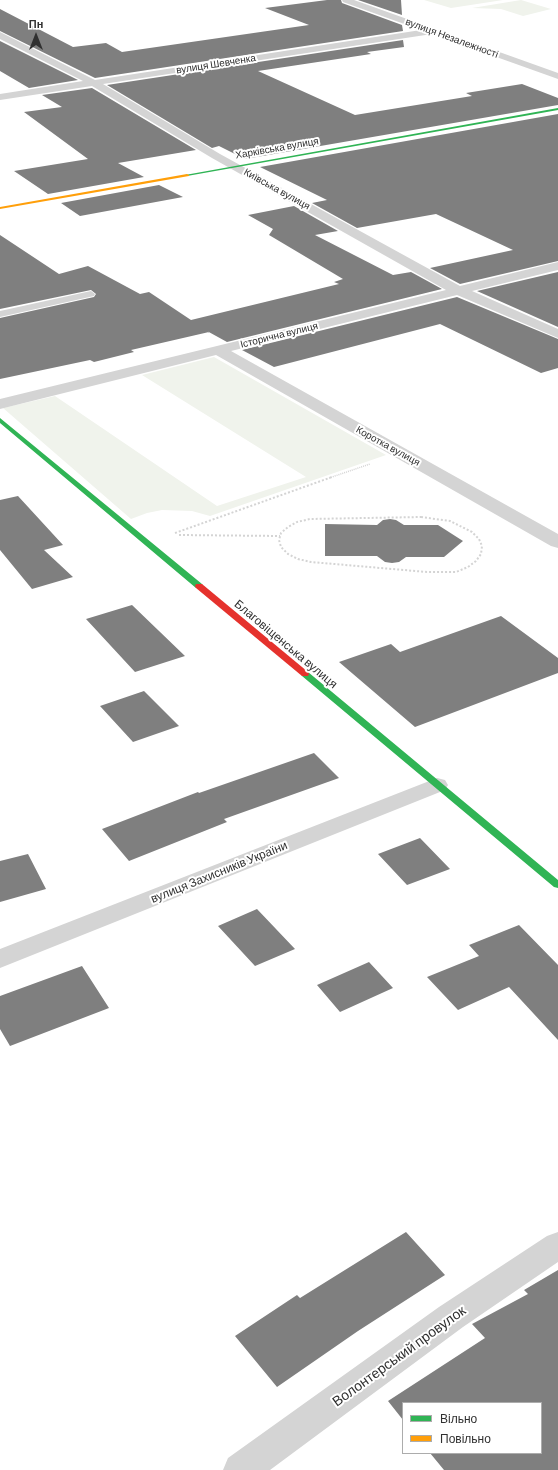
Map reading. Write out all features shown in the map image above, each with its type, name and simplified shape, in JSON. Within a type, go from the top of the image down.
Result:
[{"type":"street","name":"вулиця Незалежності","points":[[346,0],[558,76]]},
{"type":"street","name":"вулиця Шевченка","points":[[0,97],[432,32]]},
{"type":"street","name":"Київська вулиця","points":[[0,35],[94,83],[216,156],[459,291],[558,334]]},
{"type":"street","name":"Харківська вулиця","points":[[0,208],[558,109]]},
{"type":"street","name":"Харківська вулиця","points":[[201,159],[232,153]]},
{"type":"street","name":"Історична вулиця","points":[[0,404],[558,266]]},
{"type":"street","name":"Коротка вулиця","points":[[218,350],[558,542]]},
{"type":"street","name":"Благовіщенська вулиця","points":[[0,420],[558,885]]},
{"type":"street","name":"вулиця Захисників України","points":[[0,959],[437,785]]},
{"type":"street","name":"Волонтерський провулок","points":[[241,1470],[451,1317],[558,1245]]},
{"type":"lane","points":[[0,314],[91,294]]},
{"type":"path","points":[[280,536],[279,540],[284,550],[288,554],[305,560],[427,572],[456,572],[468,567],[476,561],[481,554],[482,546],[479,539],[472,532],[450,521],[421,517],[310,519],[298,522],[288,527],[280,536],[168,535],[401,453]]},
{"type":"shaded area","points":[[424,0],[503,0],[451,8]]},
{"type":"shaded area","points":[[521,0],[551,9],[523,16],[501,9],[472,8]]},
{"type":"shaded area","points":[[214,357],[386,455],[210,516],[192,511],[162,510],[147,513],[131,519],[3,408],[55,396],[217,506],[306,477],[142,375]]},
{"type":"building","points":[[327,0],[341,0],[342,3],[402,25],[403,31],[95,78],[0,31],[0,9],[73,47],[106,43],[122,52],[309,25],[265,8]]},
{"type":"building","points":[[358,0],[401,0],[402,15]]},
{"type":"building","points":[[403,40],[404,47],[367,52],[371,54],[258,71],[355,115],[472,96],[466,93],[522,84],[558,98],[558,105],[245,159],[219,146],[212,148],[107,85]]},
{"type":"building","points":[[0,41],[78,80],[29,88],[0,71]]},
{"type":"building","points":[[92,88],[196,150],[118,163],[144,177],[48,194],[14,171],[88,159],[24,112],[62,107],[42,95]]},
{"type":"building","points":[[558,114],[558,261],[460,284],[430,268],[513,250],[436,214],[357,228],[312,203],[327,200],[260,167]]},
{"type":"building","points":[[159,185],[183,197],[80,216],[61,203]]},
{"type":"building","points":[[294,206],[338,231],[315,235],[393,275],[411,272],[442,289],[227,342],[209,332],[131,350],[134,352],[94,362],[90,360],[0,379],[0,318],[94,297],[96,294],[91,290],[0,309],[0,235],[59,274],[88,266],[140,294],[149,292],[191,320],[339,284],[334,282],[343,279],[269,235],[273,229],[248,215]]},
{"type":"building","points":[[558,272],[558,327],[477,291]]},
{"type":"building","points":[[457,297],[558,339],[558,368],[541,373],[440,324],[274,367],[242,350]]},
{"type":"building","points":[[18,496],[63,545],[44,550],[73,577],[32,589],[0,550],[0,500]]},
{"type":"building","points":[[383,520],[396,520],[404,525],[438,525],[463,541],[444,557],[406,557],[399,562],[392,563],[385,562],[377,556],[325,556],[325,524],[377,525]]},
{"type":"building","points":[[132,605],[185,656],[135,672],[86,619]]},
{"type":"building","points":[[501,616],[558,658],[558,673],[415,727],[339,662],[391,644],[400,652]]},
{"type":"building","points":[[144,691],[179,726],[133,742],[100,706]]},
{"type":"building","points":[[314,753],[339,778],[224,819],[227,822],[129,861],[102,829],[198,792],[199,793]]},
{"type":"building","points":[[420,838],[450,869],[407,885],[378,854]]},
{"type":"building","points":[[28,854],[46,889],[0,902],[0,861]]},
{"type":"building","points":[[257,909],[295,949],[255,966],[218,926]]},
{"type":"building","points":[[519,925],[558,965],[558,1040],[509,987],[458,1010],[427,977],[479,956],[469,945]]},
{"type":"building","points":[[369,962],[393,988],[340,1012],[317,985]]},
{"type":"building","points":[[82,966],[109,1008],[10,1046],[0,1029],[0,996]]},
{"type":"building","points":[[406,1232],[445,1275],[358,1331],[277,1387],[235,1336],[297,1295],[300,1298]]},
{"type":"building","points":[[558,1270],[558,1470],[444,1470],[431,1454],[542,1454],[542,1402],[402,1402],[402,1419],[388,1401],[485,1338],[472,1324],[528,1294],[524,1290]]},
{"type":"traffic: fast","points":[[187,175],[558,109]]},
{"type":"traffic: fast","points":[[0,420],[199,586]]},
{"type":"traffic: fast","points":[[305,674],[558,885]]},
{"type":"traffic: slow","points":[[0,208],[187,175]]},
{"type":"traffic: jam","points":[[199,586],[305,674]]}]
